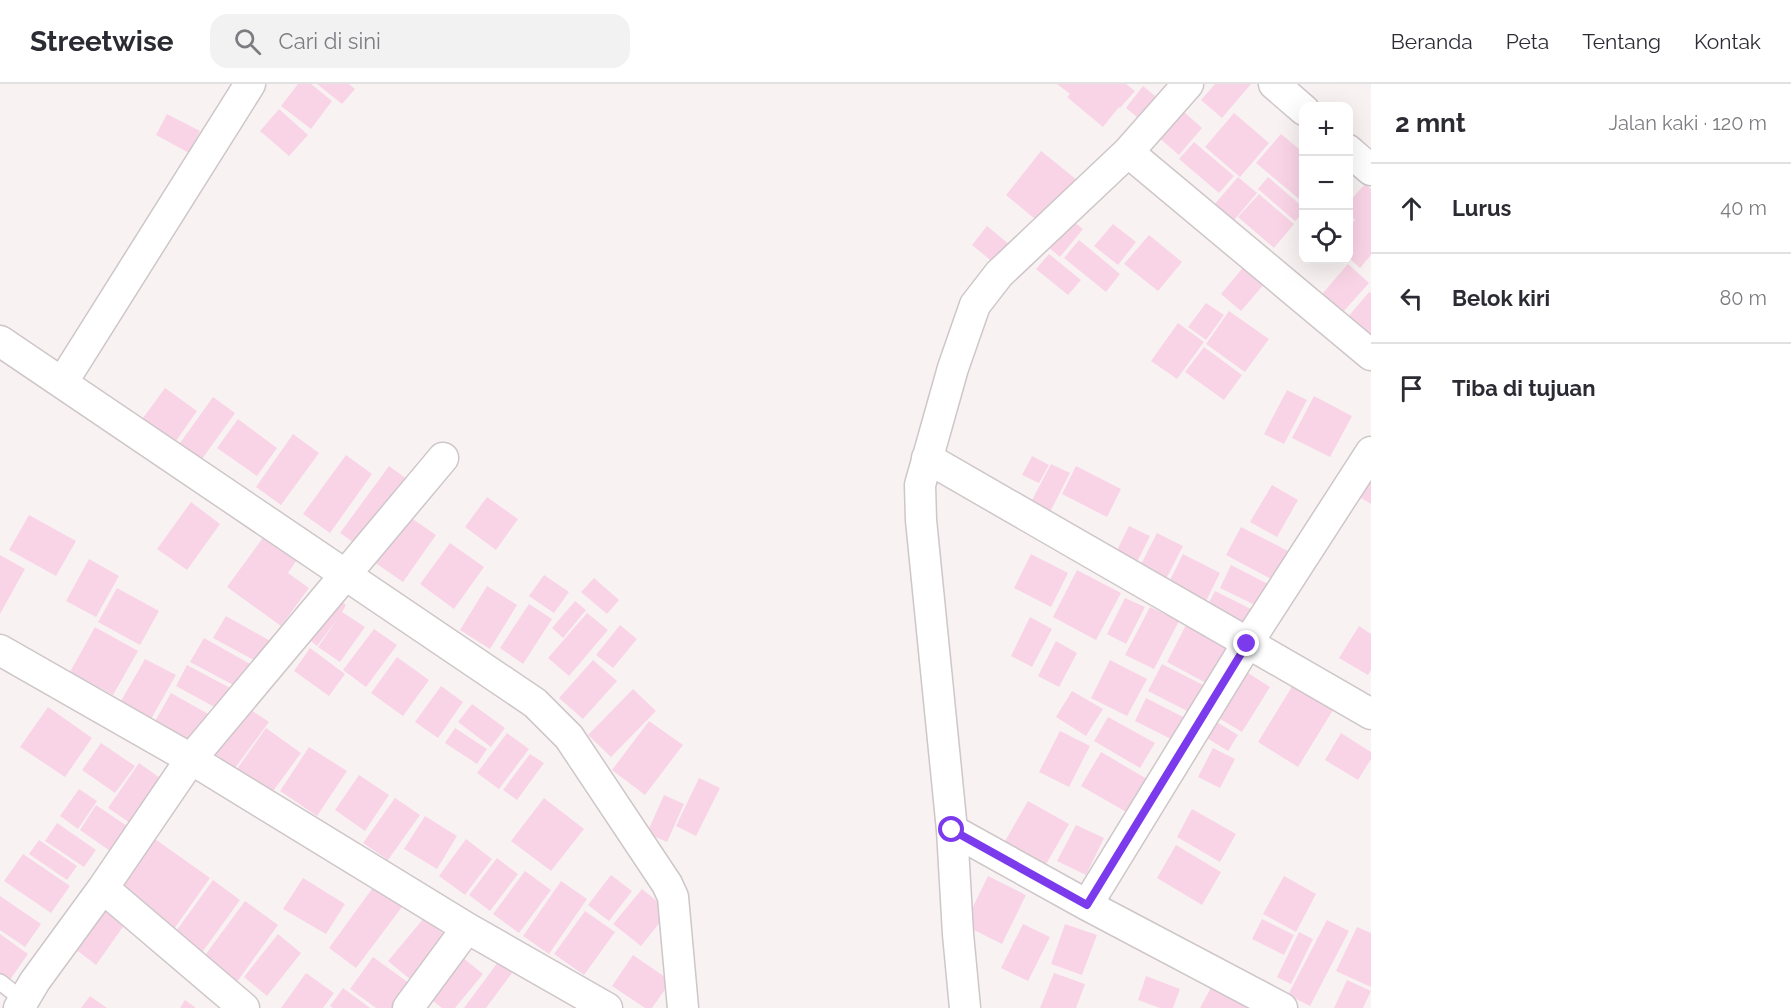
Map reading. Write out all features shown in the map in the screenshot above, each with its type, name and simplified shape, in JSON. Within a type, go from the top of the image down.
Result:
[{"type":"street","points":[[62,383],[250,84]]},
{"type":"street","points":[[965,1008],[952,830],[921,520],[920,485],[953,368],[975,305],[999,274],[1128,152],[1188,84]]},
{"type":"street","points":[[1274,84],[1299,106]]},
{"type":"street","points":[[1128,152],[1371,355]]},
{"type":"street","points":[[1353,154],[1371,170]]},
{"type":"street","points":[[0,341],[536,703],[569,737],[667,884],[673,897],[683,1008]]},
{"type":"street","points":[[1087,905],[1247,644],[1371,452]]},
{"type":"street","points":[[14,997],[103,888],[191,759],[443,458]]},
{"type":"street","points":[[927,458],[1371,714]]},
{"type":"street","points":[[0,650],[191,759],[467,928],[607,1008]]},
{"type":"street","points":[[952,830],[1281,1008]]},
{"type":"street","points":[[103,888],[243,1008]]},
{"type":"street","points":[[408,1008],[467,928]]},
{"type":"building","points":[[298,84],[311,84],[332,101],[311,129],[281,106]]},
{"type":"building","points":[[317,84],[349,84],[355,89],[342,104]]},
{"type":"building","points":[[1057,84],[1126,84],[1135,91],[1103,127],[1067,97],[1070,94]]},
{"type":"building","points":[[1215,84],[1251,84],[1222,118],[1201,100]]},
{"type":"building","points":[[1143,86],[1160,100],[1142,121],[1126,108]]},
{"type":"building","points":[[279,109],[308,135],[289,156],[260,131]]},
{"type":"building","points":[[1182,110],[1202,128],[1179,155],[1158,137]]},
{"type":"building","points":[[1234,113],[1269,143],[1240,177],[1205,147]]},
{"type":"building","points":[[167,114],[200,131],[189,153],[156,135]]},
{"type":"building","points":[[1281,134],[1299,149],[1299,199],[1256,163]]},
{"type":"building","points":[[1194,142],[1234,176],[1219,193],[1179,159]]},
{"type":"building","points":[[1041,151],[1077,180],[1041,224],[1006,195]]},
{"type":"building","points":[[1238,177],[1257,193],[1225,231],[1206,214]]},
{"type":"building","points":[[1268,177],[1299,204],[1299,217],[1295,221],[1258,189]]},
{"type":"building","points":[[1365,184],[1371,189],[1371,255],[1360,268],[1353,262],[1353,222],[1355,220],[1353,218],[1353,197]]},
{"type":"building","points":[[1259,194],[1294,224],[1274,248],[1238,217]]},
{"type":"building","points":[[1070,219],[1083,229],[1060,257],[1048,247]]},
{"type":"building","points":[[1113,224],[1136,242],[1118,265],[1094,246]]},
{"type":"building","points":[[987,226],[1015,249],[1000,268],[972,245]]},
{"type":"building","points":[[1149,235],[1182,262],[1158,291],[1124,264]]},
{"type":"building","points":[[1079,240],[1120,274],[1106,292],[1064,258]]},
{"type":"building","points":[[1049,254],[1081,280],[1068,295],[1036,269]]},
{"type":"building","points":[[1246,264],[1266,282],[1241,311],[1221,294]]},
{"type":"building","points":[[1348,264],[1369,283],[1343,312],[1322,294]]},
{"type":"building","points":[[1369,292],[1371,293],[1371,348],[1342,324]]},
{"type":"building","points":[[1206,303],[1224,315],[1206,340],[1188,327]]},
{"type":"building","points":[[1229,311],[1269,339],[1245,372],[1206,344]]},
{"type":"building","points":[[1178,323],[1204,342],[1177,379],[1151,361]]},
{"type":"building","points":[[1204,347],[1242,375],[1224,400],[1185,372]]},
{"type":"building","points":[[165,388],[197,411],[176,441],[143,418]]},
{"type":"building","points":[[1287,390],[1307,400],[1284,444],[1264,434]]},
{"type":"building","points":[[1314,396],[1352,416],[1330,457],[1292,438]]},
{"type":"building","points":[[213,397],[235,413],[202,459],[180,443]]},
{"type":"building","points":[[238,419],[277,448],[257,476],[217,448]]},
{"type":"building","points":[[293,434],[319,453],[281,505],[256,487]]},
{"type":"building","points":[[346,455],[372,474],[330,533],[303,514]]},
{"type":"building","points":[[1032,456],[1049,465],[1039,483],[1022,475]]},
{"type":"building","points":[[1051,464],[1070,473],[1050,512],[1031,502]]},
{"type":"building","points":[[389,466],[411,482],[363,549],[340,533]]},
{"type":"building","points":[[1076,466],[1121,489],[1107,517],[1062,494]]},
{"type":"building","points":[[1371,471],[1371,504],[1356,495]]},
{"type":"building","points":[[1272,485],[1298,500],[1277,537],[1250,522]]},
{"type":"building","points":[[487,497],[518,519],[496,550],[465,527]]},
{"type":"building","points":[[191,502],[220,524],[187,570],[157,549]]},
{"type":"building","points":[[29,515],[76,541],[56,576],[9,550]]},
{"type":"building","points":[[407,515],[436,535],[403,582],[374,562]]},
{"type":"building","points":[[1129,526],[1150,536],[1134,568],[1113,558]]},
{"type":"building","points":[[1241,527],[1288,551],[1273,580],[1226,555]]},
{"type":"building","points":[[267,532],[300,555],[288,573],[309,588],[281,626],[227,587]]},
{"type":"building","points":[[1157,533],[1183,546],[1163,585],[1137,572]]},
{"type":"building","points":[[450,543],[484,567],[454,609],[420,584]]},
{"type":"building","points":[[1031,554],[1068,573],[1051,607],[1014,588]]},
{"type":"building","points":[[1183,554],[1220,573],[1206,601],[1169,582]]},
{"type":"building","points":[[0,555],[25,569],[0,614]]},
{"type":"building","points":[[89,559],[119,576],[96,617],[66,601]]},
{"type":"building","points":[[1231,565],[1268,584],[1257,606],[1220,588]]},
{"type":"building","points":[[1077,570],[1121,593],[1096,640],[1053,617]]},
{"type":"building","points":[[544,575],[569,592],[554,613],[529,596]]},
{"type":"building","points":[[594,578],[619,600],[607,614],[581,592]]},
{"type":"building","points":[[487,586],[517,605],[490,649],[460,630]]},
{"type":"building","points":[[117,588],[159,611],[140,645],[98,622]]},
{"type":"building","points":[[1215,591],[1251,609],[1240,631],[1204,612]]},
{"type":"building","points":[[335,597],[346,605],[342,612],[365,627],[340,662],[318,647],[339,617],[317,646],[306,637]]},
{"type":"building","points":[[1125,598],[1145,607],[1126,644],[1107,634]]},
{"type":"building","points":[[575,601],[586,610],[563,638],[552,628]]},
{"type":"building","points":[[529,604],[552,619],[523,664],[500,648]]},
{"type":"building","points":[[1150,607],[1179,621],[1154,669],[1125,655]]},
{"type":"building","points":[[587,613],[608,630],[569,676],[548,658]]},
{"type":"building","points":[[226,616],[272,642],[261,664],[213,638]]},
{"type":"building","points":[[1030,617],[1052,629],[1032,667],[1011,656]]},
{"type":"building","points":[[1187,623],[1229,644],[1208,684],[1167,662]]},
{"type":"building","points":[[620,625],[637,639],[613,668],[596,655]]},
{"type":"building","points":[[1359,626],[1371,634],[1371,670],[1368,675],[1339,658]]},
{"type":"building","points":[[95,627],[138,651],[113,695],[70,672]]},
{"type":"building","points":[[374,629],[397,645],[366,687],[343,670]]},
{"type":"building","points":[[204,638],[252,665],[239,688],[190,662]]},
{"type":"building","points":[[1056,641],[1077,653],[1059,687],[1038,676]]},
{"type":"building","points":[[310,648],[345,674],[329,696],[294,671]]},
{"type":"building","points":[[397,657],[429,680],[403,716],[371,693]]},
{"type":"building","points":[[145,659],[176,675],[151,719],[121,701]]},
{"type":"building","points":[[593,660],[617,681],[583,719],[559,698]]},
{"type":"building","points":[[1110,660],[1147,679],[1127,716],[1091,698]]},
{"type":"building","points":[[1162,664],[1205,686],[1191,713],[1148,691]]},
{"type":"building","points":[[187,665],[232,689],[220,710],[176,686]]},
{"type":"building","points":[[1245,671],[1270,687],[1242,732],[1217,717]]},
{"type":"building","points":[[1293,685],[1333,710],[1298,767],[1258,742]]},
{"type":"building","points":[[441,686],[463,702],[438,738],[415,722]]},
{"type":"building","points":[[633,689],[656,711],[611,757],[588,735]]},
{"type":"building","points":[[1072,691],[1103,709],[1086,736],[1056,717]]},
{"type":"building","points":[[171,693],[210,715],[194,745],[154,723]]},
{"type":"building","points":[[1146,698],[1187,719],[1175,741],[1135,721]]},
{"type":"building","points":[[472,704],[505,728],[491,747],[458,722]]},
{"type":"building","points":[[48,707],[92,738],[65,777],[20,747]]},
{"type":"building","points":[[248,708],[269,722],[235,768],[215,754]]},
{"type":"building","points":[[1108,717],[1155,743],[1140,768],[1094,741]]},
{"type":"building","points":[[1212,719],[1238,735],[1228,751],[1202,735]]},
{"type":"building","points":[[649,721],[683,745],[645,795],[612,770]]},
{"type":"building","points":[[266,728],[301,753],[271,794],[237,769]]},
{"type":"building","points":[[455,728],[487,749],[477,764],[445,743]]},
{"type":"building","points":[[1060,731],[1090,746],[1069,787],[1039,772]]},
{"type":"building","points":[[507,733],[529,749],[499,789],[477,773]]},
{"type":"building","points":[[1341,733],[1371,752],[1371,759],[1358,780],[1325,760]]},
{"type":"building","points":[[101,743],[135,766],[115,793],[82,770]]},
{"type":"building","points":[[309,747],[347,771],[317,816],[280,791]]},
{"type":"building","points":[[1213,748],[1235,759],[1220,788],[1198,777]]},
{"type":"building","points":[[1101,752],[1147,779],[1128,813],[1081,786]]},
{"type":"building","points":[[530,754],[544,763],[517,800],[503,790]]},
{"type":"building","points":[[139,763],[163,780],[133,825],[108,808]]},
{"type":"building","points":[[359,775],[389,795],[365,831],[335,810]]},
{"type":"building","points":[[699,778],[720,788],[696,836],[676,826]]},
{"type":"building","points":[[79,789],[97,801],[78,829],[60,816]]},
{"type":"building","points":[[664,795],[684,804],[667,842],[647,833]]},
{"type":"building","points":[[395,798],[420,815],[388,860],[363,843]]},
{"type":"building","points":[[544,798],[584,829],[551,871],[511,841]]},
{"type":"building","points":[[1028,801],[1069,824],[1045,866],[1004,843]]},
{"type":"building","points":[[96,805],[127,826],[110,851],[80,830]]},
{"type":"building","points":[[1192,809],[1236,834],[1220,862],[1177,837]]},
{"type":"building","points":[[425,816],[457,836],[437,869],[404,849]]},
{"type":"building","points":[[57,823],[96,850],[84,867],[45,841]]},
{"type":"building","points":[[1076,825],[1104,838],[1086,875],[1057,861]]},
{"type":"building","points":[[155,839],[210,878],[174,929],[118,890]]},
{"type":"building","points":[[466,839],[492,859],[465,895],[439,876]]},
{"type":"building","points":[[39,840],[77,866],[67,880],[29,854]]},
{"type":"building","points":[[1176,845],[1221,872],[1202,905],[1157,878]]},
{"type":"building","points":[[23,854],[70,886],[51,913],[4,881]]},
{"type":"building","points":[[497,858],[518,874],[490,911],[469,895]]},
{"type":"building","points":[[525,871],[551,890],[519,933],[493,914]]},
{"type":"building","points":[[611,875],[632,891],[609,921],[588,905]]},
{"type":"building","points":[[988,876],[1026,895],[1002,944],[964,925]]},
{"type":"building","points":[[1284,876],[1316,894],[1296,932],[1263,914]]},
{"type":"building","points":[[303,878],[345,904],[326,934],[283,909]]},
{"type":"building","points":[[213,880],[240,900],[201,954],[174,934]]},
{"type":"building","points":[[561,881],[587,899],[549,954],[523,936]]},
{"type":"building","points":[[374,886],[402,907],[356,968],[329,948]]},
{"type":"building","points":[[642,889],[669,911],[641,946],[613,924]]},
{"type":"building","points":[[0,896],[41,924],[25,947],[0,930]]},
{"type":"building","points":[[245,901],[278,925],[237,982],[203,958]]},
{"type":"building","points":[[103,908],[125,924],[96,965],[74,948]]},
{"type":"building","points":[[585,911],[615,932],[584,975],[554,954]]},
{"type":"building","points":[[424,918],[451,940],[416,984],[388,961]]},
{"type":"building","points":[[1262,919],[1294,935],[1284,955],[1252,939]]},
{"type":"building","points":[[1327,920],[1349,931],[1310,1006],[1288,995]]},
{"type":"building","points":[[1023,924],[1050,937],[1028,981],[1001,968]]},
{"type":"building","points":[[1065,924],[1097,935],[1082,975],[1051,964]]},
{"type":"building","points":[[1357,927],[1371,933],[1371,987],[1336,971]]},
{"type":"building","points":[[1299,932],[1313,939],[1291,984],[1277,977]]},
{"type":"building","points":[[0,934],[28,954],[7,984],[0,979]]},
{"type":"building","points":[[278,934],[301,953],[267,996],[244,977]]},
{"type":"building","points":[[633,955],[671,981],[652,1008],[645,1008],[612,986]]},
{"type":"building","points":[[373,957],[413,986],[397,1008],[376,1008],[350,989]]},
{"type":"building","points":[[462,957],[483,974],[455,1008],[442,1008],[429,998]]},
{"type":"building","points":[[498,962],[512,973],[486,1008],[464,1008]]},
{"type":"building","points":[[306,973],[334,993],[323,1008],[281,1008]]},
{"type":"building","points":[[1054,973],[1085,984],[1076,1008],[1040,1008]]},
{"type":"building","points":[[1146,976],[1180,989],[1173,1008],[1160,1008],[1138,1000]]},
{"type":"building","points":[[1347,980],[1371,991],[1363,1008],[1334,1008]]},
{"type":"building","points":[[1213,984],[1258,1008],[1200,1008]]},
{"type":"building","points":[[343,988],[370,1008],[333,1008],[330,1006]]},
{"type":"building","points":[[90,996],[107,1008],[81,1008]]},
{"type":"building","points":[[185,1000],[196,1008],[180,1008]]},
{"type":"route","points":[[952,830],[1087,905],[1247,644]]}]
